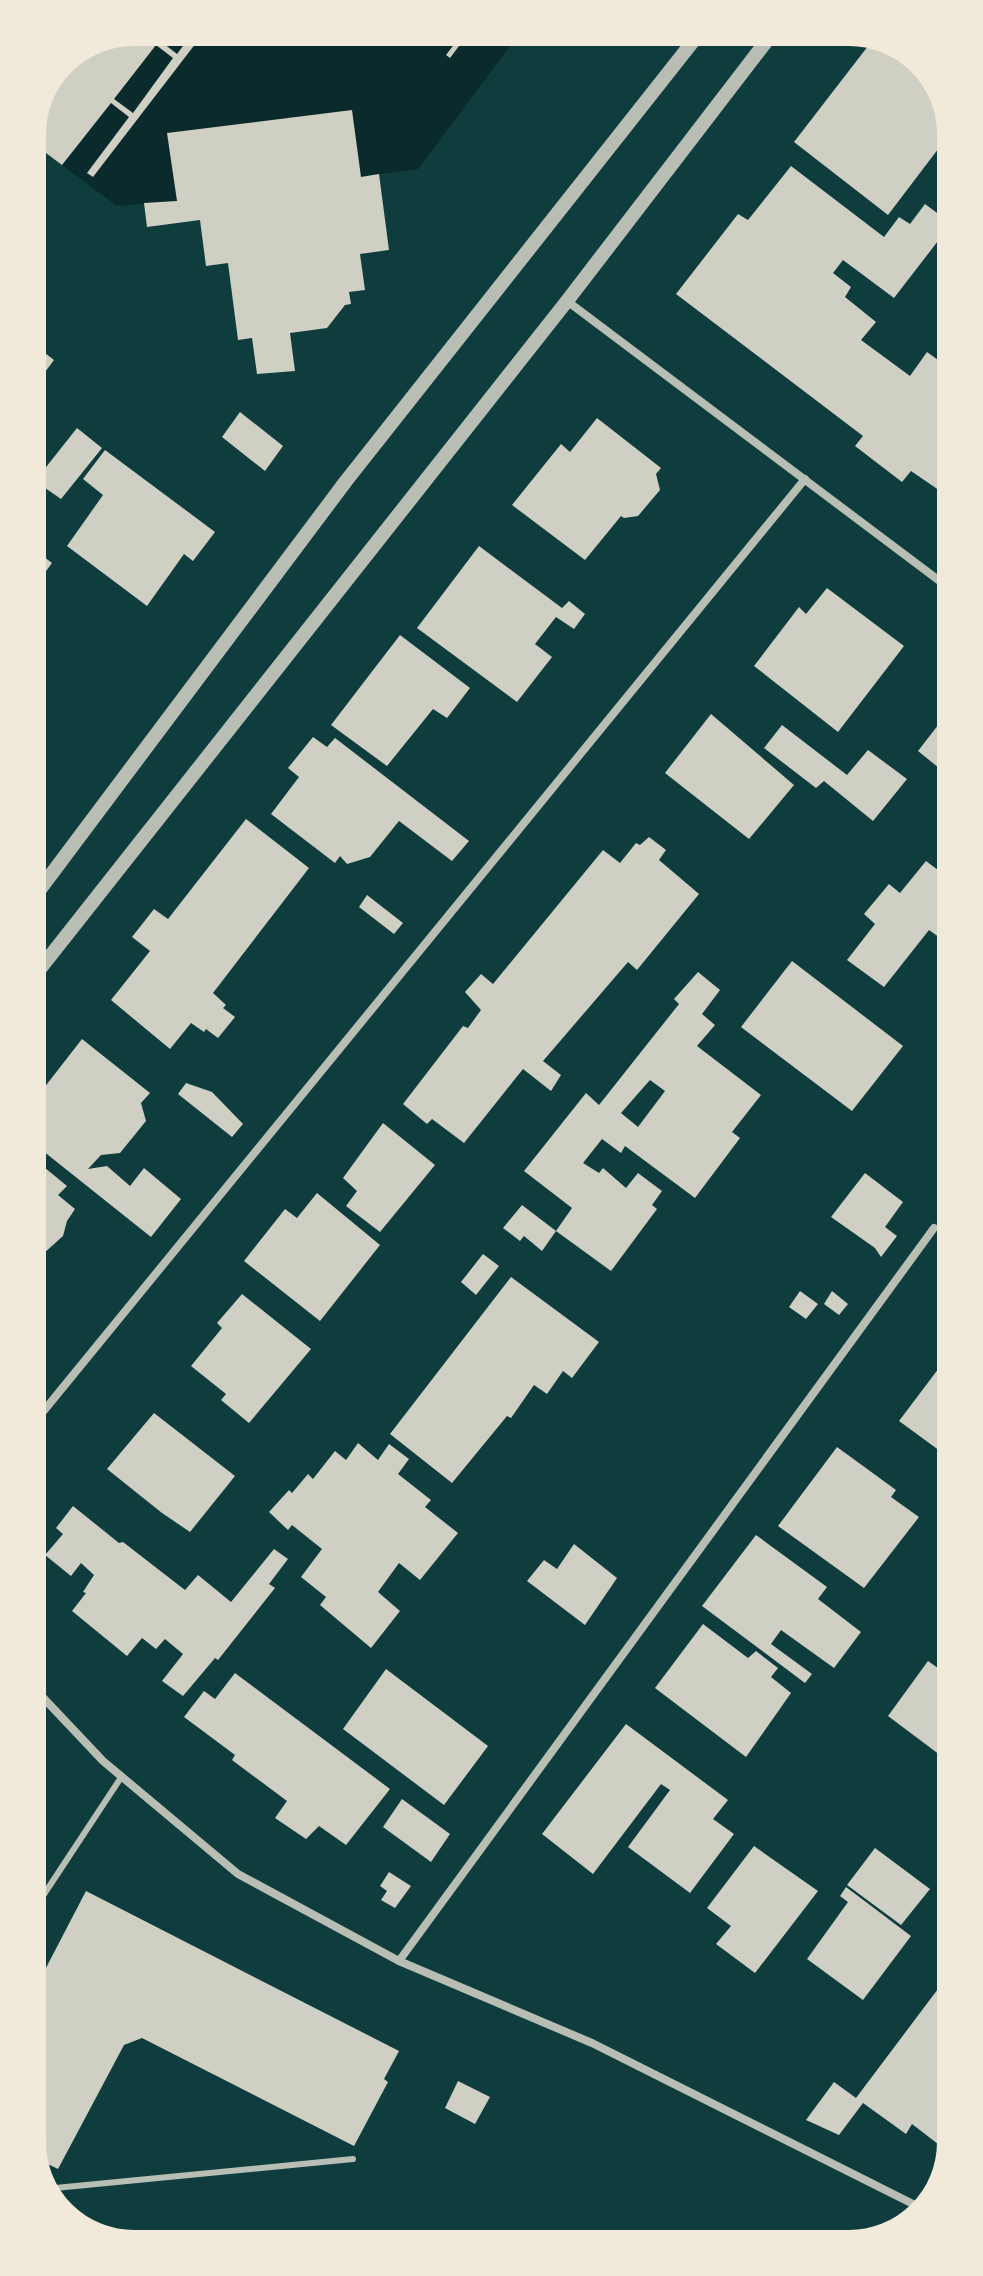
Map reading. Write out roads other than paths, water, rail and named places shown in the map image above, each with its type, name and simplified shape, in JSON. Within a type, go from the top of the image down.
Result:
[{"type":"street","points":[[44,884],[346,481],[691,44]]},
{"type":"street","points":[[44,964],[567,301],[764,44]]},
{"type":"street","points":[[567,301],[939,580]]},
{"type":"street","points":[[44,1411],[805,479]]},
{"type":"street","points":[[399,1961],[934,1228]]},
{"type":"street","points":[[44,1699],[103,1761],[238,1874],[399,1961],[592,2043],[914,2205]]},
{"type":"lane","points":[[44,1894],[122,1776]]},
{"type":"lane","points":[[57,2188],[353,2159]]},
{"type":"water","points":[[156,44],[512,44],[418,169],[117,206],[62,165]]}]
